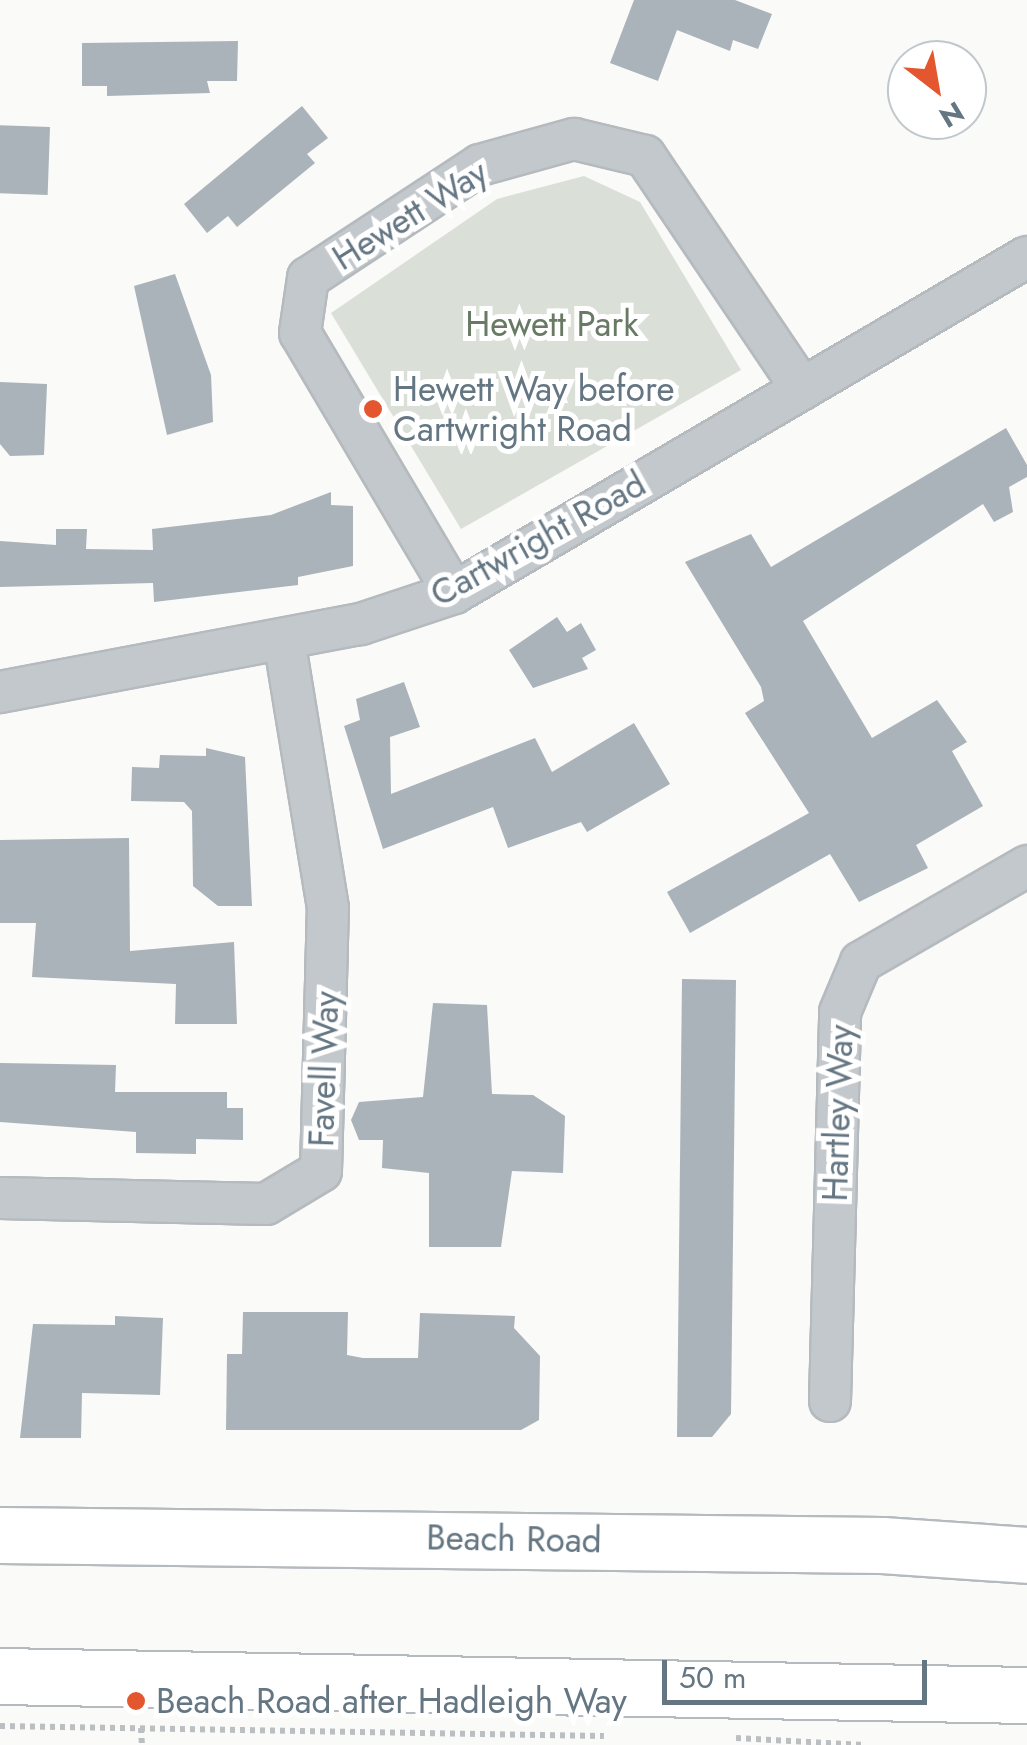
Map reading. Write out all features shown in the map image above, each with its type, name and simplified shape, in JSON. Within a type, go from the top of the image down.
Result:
[{"type":"main road","name":"Beach Road","points":[[0,1535],[882,1544],[1027,1555]]},
{"type":"main road","points":[[0,1676],[1027,1695]]},
{"type":"street","name":"Hewett Way","points":[[454,593],[300,333],[308,278],[480,165],[574,138],[645,156],[802,389]]},
{"type":"street","name":"Cartwright Road","points":[[0,692],[284,640],[454,593],[1027,256]]},
{"type":"street","name":"Favell Way","points":[[0,1198],[266,1204],[321,1171],[328,908],[284,640]]},
{"type":"street","name":"Hartley Way","points":[[830,1400],[840,1012],[861,962],[1027,866]]},
{"type":"path","points":[[0,1726],[611,1736]]},
{"type":"path","points":[[142,1728],[142,1745]]},
{"type":"path","points":[[729,1738],[864,1745]]},
{"type":"green space","name":"Hewett Park","points":[[584,176],[640,202],[741,370],[461,529],[331,313],[497,199]]},
{"type":"building","points":[[634,0],[735,0],[772,14],[758,49],[733,40],[730,51],[677,30],[658,81],[610,63]]},
{"type":"building","points":[[238,41],[237,81],[207,81],[210,93],[107,96],[107,86],[82,86],[82,43]]},
{"type":"building","points":[[302,106],[328,138],[307,154],[315,163],[237,227],[228,216],[207,233],[184,204]]},
{"type":"building","points":[[0,125],[50,127],[48,195],[0,193]]},
{"type":"building","points":[[175,274],[211,375],[213,422],[167,435],[134,286]]},
{"type":"building","points":[[0,382],[47,384],[44,455],[10,456],[0,444]]},
{"type":"building","points":[[1006,428],[1027,465],[1027,477],[1009,487],[1013,512],[994,522],[983,504],[803,621],[872,738],[937,700],[967,742],[952,751],[983,806],[916,845],[928,868],[859,902],[830,854],[690,933],[667,892],[809,813],[745,713],[764,701],[761,687],[685,562],[751,534],[771,567]]},
{"type":"building","points":[[331,492],[331,505],[353,506],[353,566],[298,577],[298,585],[154,602],[153,583],[0,587],[0,541],[56,545],[56,529],[87,529],[86,549],[153,550],[152,529],[271,515]]},
{"type":"building","points":[[557,617],[567,632],[581,623],[596,650],[582,658],[588,669],[533,688],[509,650]]},
{"type":"building","points":[[404,682],[420,727],[390,737],[391,794],[535,738],[552,772],[634,723],[670,784],[587,832],[581,822],[508,848],[493,807],[383,849],[344,726],[360,720],[356,699]]},
{"type":"building","points":[[206,748],[245,757],[252,906],[218,906],[193,886],[192,811],[184,802],[131,801],[132,767],[159,768],[160,755],[206,756]]},
{"type":"building","points":[[129,838],[130,951],[234,942],[237,1024],[175,1024],[176,984],[32,977],[36,923],[0,923],[0,840]]},
{"type":"building","points":[[682,979],[736,980],[731,1414],[712,1437],[677,1437]]},
{"type":"building","points":[[433,1003],[487,1005],[492,1094],[533,1095],[565,1116],[563,1173],[512,1171],[501,1247],[429,1247],[429,1173],[382,1168],[383,1140],[359,1140],[351,1120],[359,1102],[423,1097]]},
{"type":"building","points":[[0,1063],[116,1065],[115,1092],[227,1092],[227,1108],[243,1108],[243,1140],[196,1139],[196,1154],[136,1153],[136,1132],[0,1122]]},
{"type":"building","points":[[243,1312],[348,1312],[347,1355],[363,1358],[418,1358],[420,1313],[515,1316],[514,1328],[540,1356],[539,1420],[521,1430],[226,1430],[227,1354],[242,1354]]},
{"type":"building","points":[[115,1316],[163,1318],[160,1395],[82,1393],[81,1438],[20,1438],[33,1324],[115,1325]]},
{"type":"place","name":"Hewett Way before Cartwright Road","points":[[373,409]]},
{"type":"place","name":"Beach Road after Hadleigh Way","points":[[136,1701]]}]
